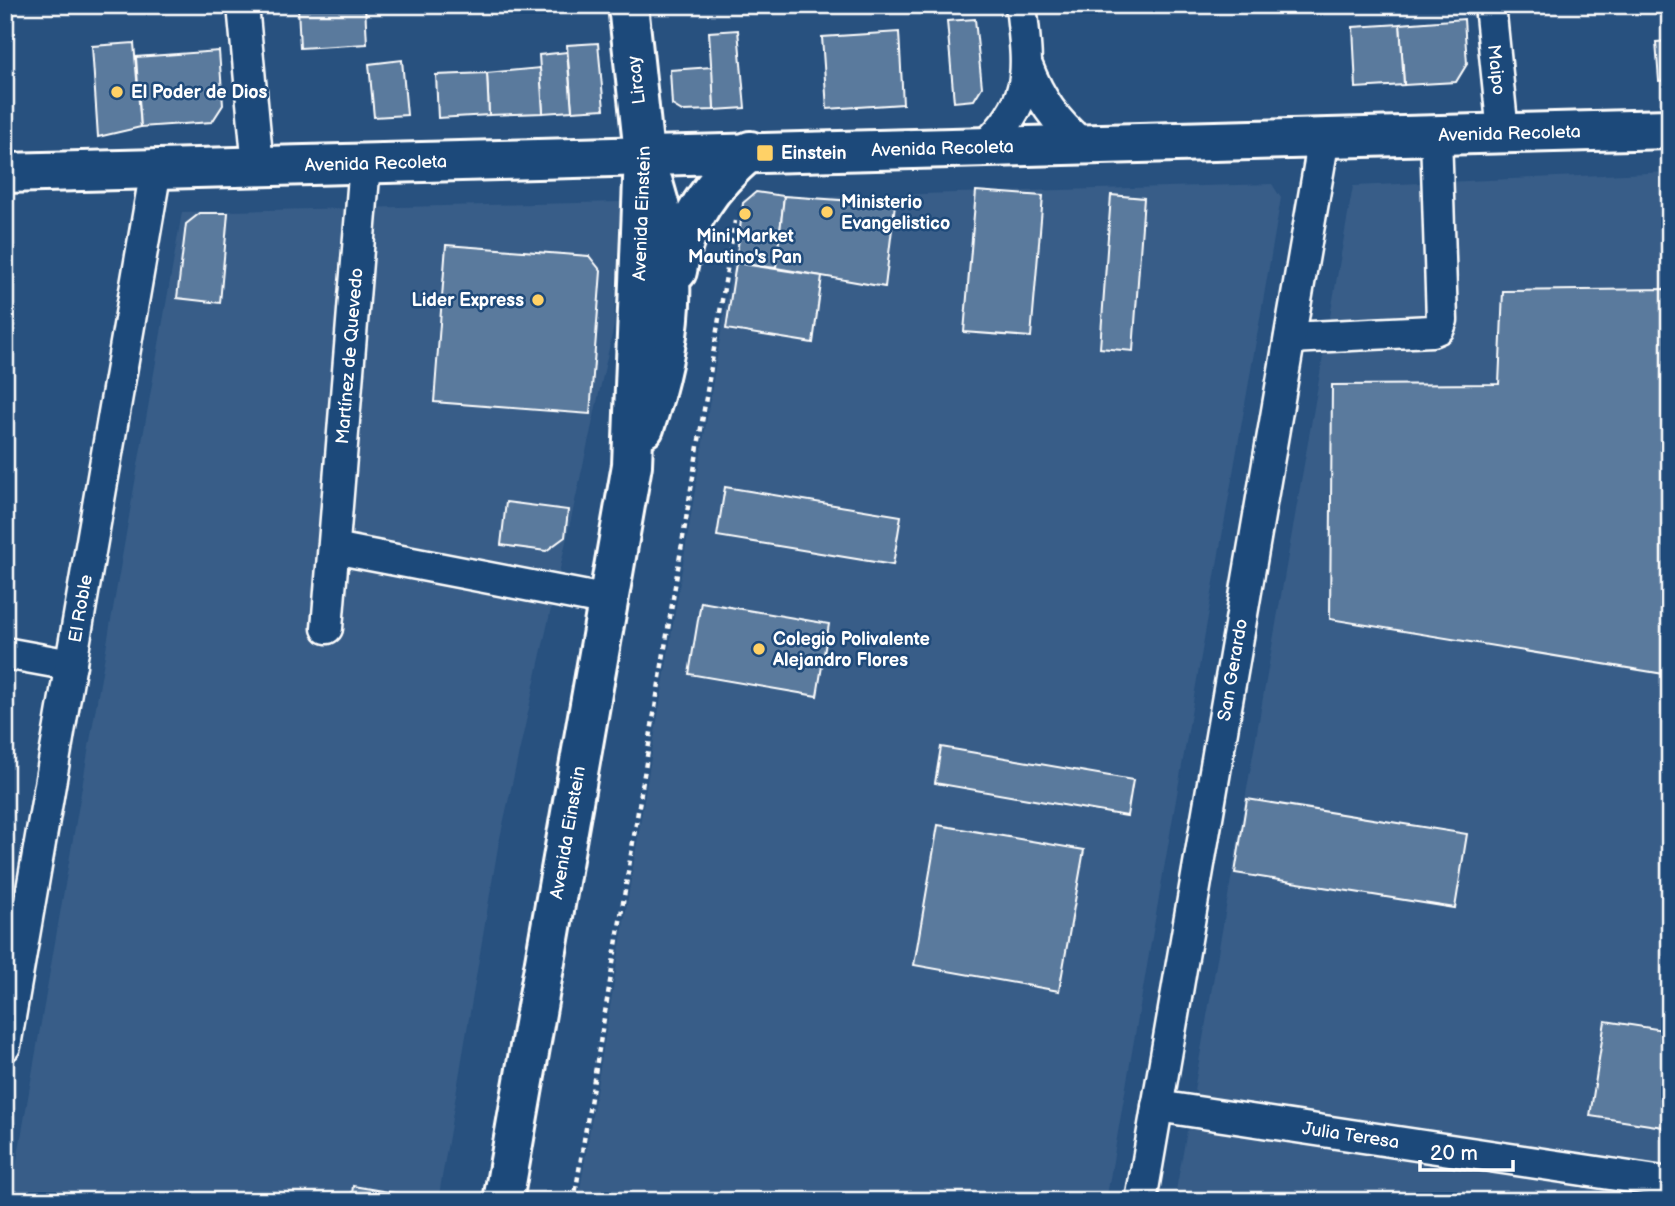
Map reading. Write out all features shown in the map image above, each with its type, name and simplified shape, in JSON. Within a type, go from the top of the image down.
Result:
[{"type":"main road","name":"Lircay","points":[[628,5],[644,154]]},
{"type":"main road","name":"Avenida Recoleta","points":[[5,173],[750,151],[1670,129]]},
{"type":"main road","points":[[672,301],[681,251],[693,216],[713,186],[750,151]]},
{"type":"main road","name":"Avenida Einstein","points":[[632,465],[663,369],[672,301],[665,220],[644,154]]},
{"type":"main road","name":"Avenida Einstein","points":[[503,1201],[632,465],[644,154]]},
{"type":"street","points":[[243,5],[258,167]]},
{"type":"street","points":[[984,147],[1007,125],[1022,97],[1027,65],[1021,5]]},
{"type":"street","name":"Maipo","points":[[1490,5],[1503,133]]},
{"type":"street","points":[[1027,65],[1039,96],[1057,122],[1082,144]]},
{"type":"street","points":[[1290,338],[1432,331],[1439,328],[1442,320],[1436,135]]},
{"type":"street","name":"San Gerardo","points":[[1141,1201],[1324,138]]},
{"type":"street","name":"Martínez de Quevedo","points":[[327,628],[365,164]]},
{"type":"street","name":"El Roble","points":[[5,1046],[156,169]]},
{"type":"street","points":[[334,548],[608,601]]},
{"type":"street","points":[[5,653],[71,665]]},
{"type":"street","name":"Julia Teresa","points":[[1157,1106],[1670,1183]]},
{"type":"path","points":[[574,1201],[736,216]]},
{"type":"shaded area","points":[[1670,172],[1670,1166],[1205,1101],[1194,1090],[1353,186]]},
{"type":"shaded area","points":[[1272,184],[1281,198],[1106,1201],[578,1201],[743,199]]},
{"type":"shaded area","points":[[620,202],[614,326],[498,847],[438,1201],[10,1201],[182,212]]},
{"type":"shaded area","points":[[1195,1125],[1670,1201],[1174,1201],[1187,1131]]},
{"type":"building","points":[[365,5],[367,44],[300,48],[298,7]]},
{"type":"building","points":[[975,19],[982,87],[974,100],[954,102],[947,21]]},
{"type":"building","points":[[1464,19],[1467,64],[1456,82],[1404,85],[1400,24]]},
{"type":"building","points":[[1400,24],[1404,85],[1356,88],[1353,27]]},
{"type":"building","points":[[738,30],[745,108],[714,110],[709,32]]},
{"type":"building","points":[[899,32],[903,104],[827,109],[822,37]]},
{"type":"building","points":[[1670,41],[1670,80],[1659,81],[1656,42]]},
{"type":"building","name":"El Poder de Dios","points":[[134,43],[141,127],[98,137],[92,46]]},
{"type":"building","points":[[598,43],[604,109],[572,111],[567,45]]},
{"type":"building","points":[[219,51],[223,105],[212,122],[141,127],[136,57]]},
{"type":"building","points":[[567,52],[572,111],[543,113],[539,55]]},
{"type":"building","points":[[402,60],[407,115],[374,117],[369,64]]},
{"type":"building","points":[[712,67],[714,110],[682,111],[672,105],[670,70]]},
{"type":"building","points":[[540,68],[543,113],[489,115],[487,73]]},
{"type":"building","points":[[487,73],[489,115],[438,118],[436,75]]},
{"type":"building","points":[[976,191],[1043,196],[1031,337],[964,332]]},
{"type":"building","points":[[756,192],[784,196],[776,268],[736,263],[743,203]]},
{"type":"building","points":[[1111,195],[1144,198],[1133,351],[1100,348]]},
{"type":"building","points":[[784,196],[895,204],[885,287],[776,268]]},
{"type":"building","points":[[200,213],[228,213],[220,303],[177,298],[186,224]]},
{"type":"building","points":[[446,245],[589,256],[601,271],[590,414],[434,402]]},
{"type":"building","points":[[736,263],[822,276],[813,343],[726,329]]},
{"type":"building","points":[[1670,289],[1670,675],[1330,619],[1332,385],[1499,384],[1503,291]]},
{"type":"building","points":[[725,487],[901,516],[893,565],[717,536]]},
{"type":"building","points":[[506,502],[568,510],[565,537],[546,551],[501,545]]},
{"type":"building","name":"Colegio Polivalente Alejandro Flores","points":[[701,602],[829,624],[817,696],[689,674]]},
{"type":"building","points":[[941,747],[1133,780],[1127,816],[935,783]]},
{"type":"building","points":[[1247,799],[1467,834],[1455,908],[1235,873]]},
{"type":"building","points":[[938,825],[1084,850],[1059,991],[914,965]]},
{"type":"building","points":[[1605,1021],[1670,1031],[1670,1128],[1590,1116]]},
{"type":"building","points":[[353,1186],[424,1198],[423,1201],[351,1201]]},
{"type":"place","name":"El Poder de Dios","points":[[117,92]]},
{"type":"place","name":"Einstein","points":[[765,153]]},
{"type":"place","name":"Ministerio Evangelistico","points":[[827,212]]},
{"type":"place","name":"Mini Market Mautino's Pan","points":[[745,214]]},
{"type":"place","name":"Lider Express","points":[[538,300]]},
{"type":"place","name":"Colegio Polivalente Alejandro Flores","points":[[759,649]]}]
